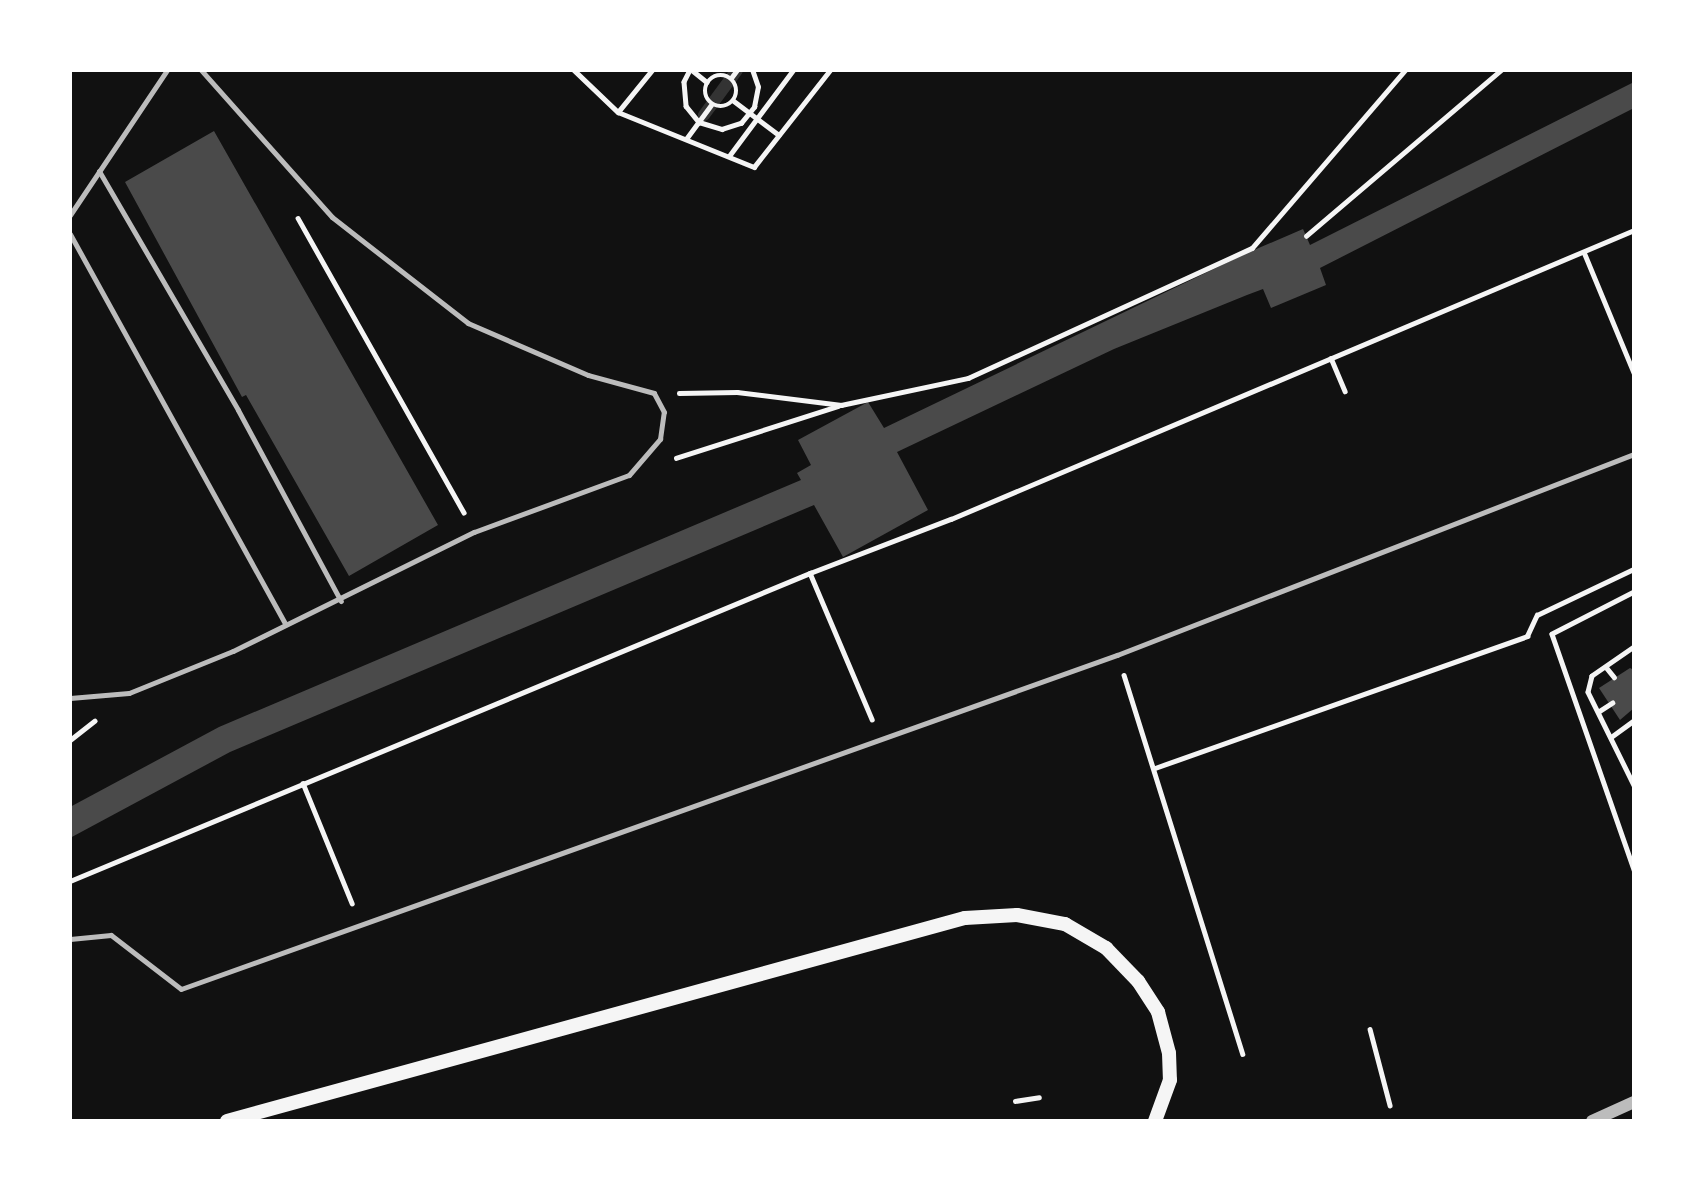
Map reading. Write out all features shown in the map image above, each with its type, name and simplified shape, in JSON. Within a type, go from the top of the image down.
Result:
[{"type":"main road","points":[[227,1121],[965,918],[1017,915],[1065,924],[1106,948],[1138,981],[1158,1012],[1169,1053],[1170,1080],[1156,1121]]},
{"type":"street","points":[[1592,1121],[1634,1102]]},
{"type":"lane","points":[[70,215],[167,70]]},
{"type":"lane","points":[[70,698],[129,693],[233,651],[285,624],[341,601],[474,532],[629,475],[660,439],[664,412],[654,393],[588,375],[468,323],[332,218],[201,70]]},
{"type":"lane","points":[[99,171],[238,410],[341,601]]},
{"type":"lane","points":[[70,234],[285,624]]},
{"type":"lane","points":[[70,939],[111,935],[181,989],[1117,655],[1634,454]]},
{"type":"path","points":[[574,70],[618,112],[754,167],[830,70]]},
{"type":"path","points":[[618,112],[652,70]]},
{"type":"path","points":[[707,82],[691,70],[683,94],[686,106],[699,122],[722,129],[741,122],[750,114],[757,97],[752,70]]},
{"type":"path","points":[[731,78],[737,70]]},
{"type":"path","points":[[729,157],[793,70]]},
{"type":"path","points":[[629,475],[841,405],[968,378],[1252,248],[1405,70]]},
{"type":"path","points":[[1306,236],[1501,70]]},
{"type":"path","points":[[721,74],[731,78],[736,86],[734,101],[726,107],[711,105],[704,92],[707,82],[721,74]]},
{"type":"path","points":[[734,101],[779,135]]},
{"type":"path","points":[[685,139],[711,105]]},
{"type":"path","points":[[294,211],[474,532]]},
{"type":"path","points":[[70,881],[810,573],[951,519],[1634,230]]},
{"type":"path","points":[[1584,252],[1634,373]]},
{"type":"path","points":[[1331,358],[1345,391]]},
{"type":"path","points":[[654,393],[737,392],[841,405]]},
{"type":"path","points":[[1155,768],[1527,636],[1537,615],[1634,569]]},
{"type":"path","points":[[810,573],[881,739]]},
{"type":"path","points":[[1634,592],[1552,634],[1634,870]]},
{"type":"path","points":[[1634,647],[1592,676],[1588,692],[1634,785]]},
{"type":"path","points":[[1117,655],[1244,1054]]},
{"type":"path","points":[[1606,667],[1614,677]]},
{"type":"path","points":[[1598,712],[1612,703]]},
{"type":"path","points":[[1611,737],[1634,720]]},
{"type":"path","points":[[303,783],[360,923]]},
{"type":"path","points":[[1370,1029],[1390,1105]]},
{"type":"path","points":[[1015,1101],[1039,1097]]},
{"type":"building","points":[[1634,82],[1634,108],[1320,268],[1326,285],[1271,308],[1263,289],[1247,295],[1114,349],[897,452],[928,510],[843,557],[814,505],[230,752],[70,838],[70,807],[219,727],[801,480],[797,473],[811,465],[798,440],[868,402],[884,428],[1247,253],[1303,229],[1310,245]]},
{"type":"building","points":[[214,131],[438,525],[349,576],[246,395],[242,397],[125,182]]},
{"type":"building","points":[[1630,668],[1634,670],[1634,708],[1620,720],[1599,688]]},
{"type":"waterway","points":[[704,115],[737,70]]}]
